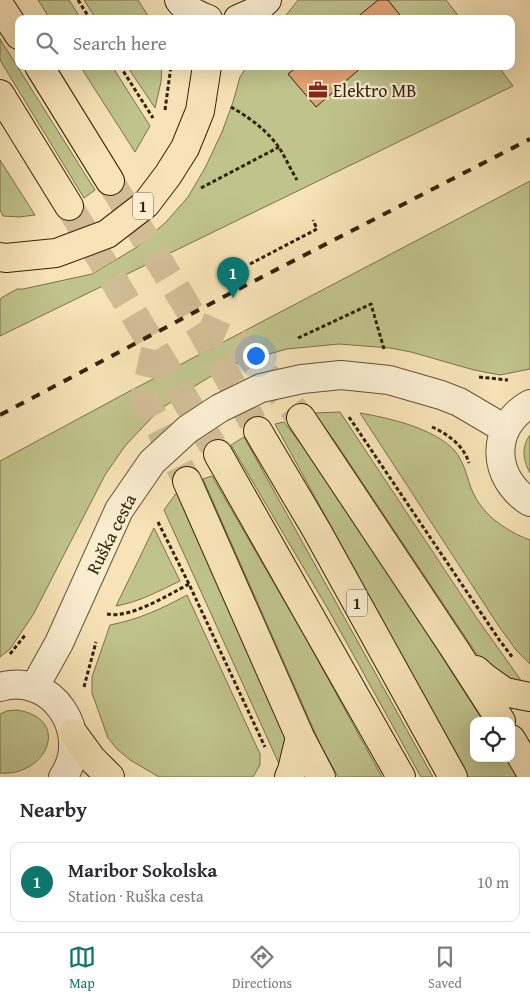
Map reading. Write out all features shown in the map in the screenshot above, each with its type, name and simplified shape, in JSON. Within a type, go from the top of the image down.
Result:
[{"type":"main road","points":[[0,6],[15,29]]},
{"type":"main road","name":"1","points":[[41,70],[110,181]]},
{"type":"main road","name":"1","points":[[0,257],[56,254],[107,234],[146,204],[185,148],[200,111],[206,70]]},
{"type":"main road","points":[[0,94],[69,206]]},
{"type":"main road","points":[[301,418],[498,717]]},
{"type":"main road","name":"1","points":[[258,430],[317,531],[452,777]]},
{"type":"main road","points":[[218,454],[401,777]]},
{"type":"main road","points":[[187,482],[300,737],[321,777]]},
{"type":"main road","points":[[454,648],[485,678],[505,692],[530,697]]},
{"type":"main road","points":[[73,733],[92,759],[110,777]]},
{"type":"main road","points":[[289,777],[300,737]]},
{"type":"main road","points":[[515,746],[530,771]]},
{"type":"street","points":[[179,0],[183,6],[196,15]]},
{"type":"street","points":[[247,15],[254,12],[267,0]]},
{"type":"street","name":"Ruška cesta","points":[[34,688],[59,643],[119,510],[152,462],[188,429],[220,408],[261,388],[302,379],[341,375],[389,380],[441,395],[459,402],[505,430]]},
{"type":"street","points":[[530,404],[511,419],[500,446],[502,470],[509,484],[518,495],[530,502]]},
{"type":"street","points":[[0,687],[20,685],[34,688],[45,693],[59,705],[69,721],[73,733],[74,746],[72,758],[63,777]]},
{"type":"path","points":[[78,0],[87,15]]},
{"type":"path","points":[[123,70],[153,118]]},
{"type":"path","points":[[224,103],[244,114],[279,147],[297,180]]},
{"type":"path","points":[[201,188],[279,147]]},
{"type":"path","points":[[250,264],[317,229],[313,220]]},
{"type":"path","points":[[298,338],[371,304],[386,355]]},
{"type":"path","points":[[350,417],[500,641],[517,662]]},
{"type":"path","points":[[158,522],[267,751]]},
{"type":"path","points":[[103,621],[106,614],[114,615],[146,606],[189,584]]},
{"type":"path","points":[[83,692],[98,637]]},
{"type":"green space","points":[[38,0],[69,0],[78,15],[47,15]]},
{"type":"green space","points":[[84,0],[138,0],[147,15],[93,15]]},
{"type":"green space","points":[[298,0],[446,0],[458,15],[286,15]]},
{"type":"green space","points":[[0,39],[15,63],[15,70],[20,70],[95,190],[84,198],[0,60]]},
{"type":"green space","points":[[83,70],[115,70],[150,126],[135,152]]},
{"type":"green space","points":[[130,70],[162,70],[155,108]]},
{"type":"green space","points":[[244,70],[501,70],[513,86],[0,336],[1,298],[17,289],[92,274],[137,247],[166,222],[188,197],[205,168],[222,132],[240,77]]},
{"type":"green space","points":[[0,160],[35,215],[3,216],[0,210]]},
{"type":"green space","points":[[530,181],[530,369],[500,375],[474,370],[411,352],[390,348],[339,344],[287,349],[237,363],[213,375],[158,411],[125,446],[105,475],[33,615],[10,649],[0,657],[0,461]]},
{"type":"green space","points":[[340,412],[476,617],[525,686],[505,678],[478,656],[314,413]]},
{"type":"green space","points":[[360,413],[410,425],[446,443],[455,451],[460,459],[474,495],[486,512],[502,526],[530,540],[530,664],[516,650],[498,625]]},
{"type":"green space","points":[[284,422],[331,483],[480,717],[470,717],[470,762],[509,762],[518,777],[468,777],[275,424]]},
{"type":"green space","points":[[530,435],[530,473],[524,449]]},
{"type":"green space","points":[[244,437],[433,777],[421,777],[328,609],[231,445]]},
{"type":"green space","points":[[212,476],[304,635],[382,777],[338,777],[320,744],[203,479]]},
{"type":"green space","points":[[180,488],[285,730],[285,744],[280,766],[164,510]]},
{"type":"green space","points":[[154,528],[180,581],[141,599],[116,606]]},
{"type":"green space","points":[[187,595],[260,754],[260,765],[253,777],[159,777],[130,760],[108,738],[92,693],[92,677],[110,625],[150,613]]},
{"type":"green space","points":[[17,710],[34,715],[44,724],[48,735],[47,746],[40,757],[30,766],[16,772],[0,773],[0,714]]},
{"type":"building","points":[[378,0],[388,0],[400,15],[360,15]]},
{"type":"building","name":"Elektro MB","points":[[293,70],[358,70],[316,107],[288,74]]},
{"type":"tunnel","points":[[110,181],[199,326],[258,431]]},
{"type":"tunnel","points":[[69,206],[218,454]]},
{"type":"tunnel","points":[[199,326],[240,344],[301,418]]},
{"type":"tunnel","points":[[155,350],[144,398],[187,481]]},
{"type":"railway","points":[[0,415],[229,294],[530,139]]},
{"type":"place","name":"Elektro MB","points":[[318,90]]},
{"type":"place","name":"Maribor Sokolska","points":[[233,298]]}]
